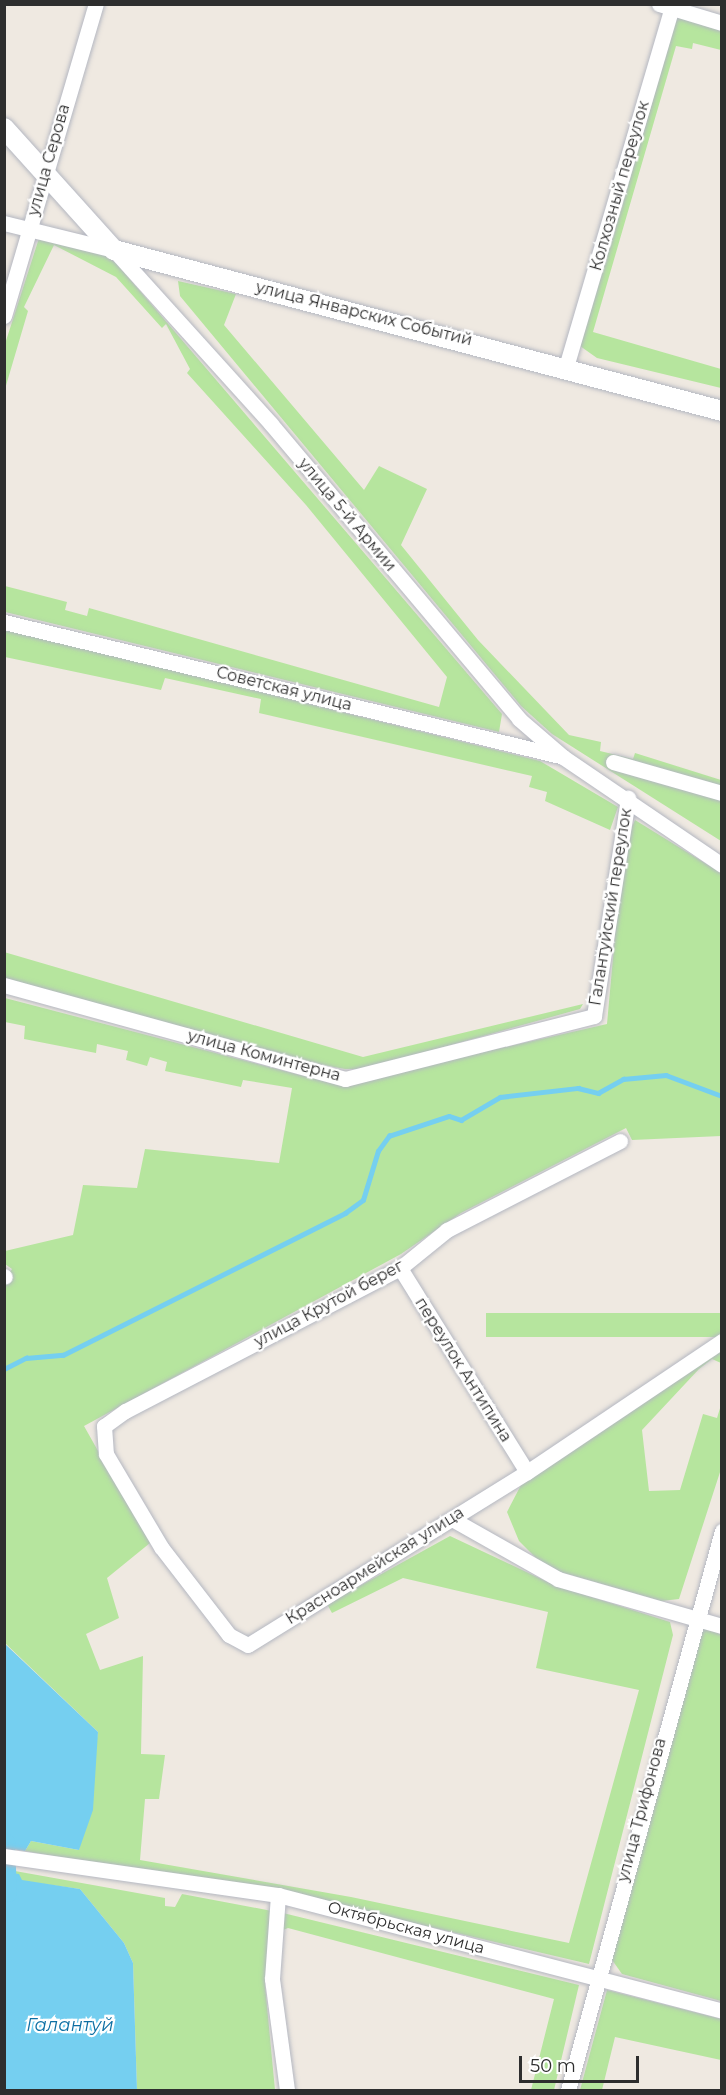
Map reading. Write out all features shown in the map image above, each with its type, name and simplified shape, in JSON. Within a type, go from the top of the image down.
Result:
[{"type":"street","name":"улица Серова","points":[[4,316],[44,172],[96,4]]},
{"type":"street","points":[[668,6],[722,23]]},
{"type":"street","name":"Колхозный переулок","points":[[566,367],[668,6]]},
{"type":"street","name":"улица 5-й Армии","points":[[4,128],[271,424],[519,719],[563,757],[628,798],[722,865]]},
{"type":"street","name":"улица Январских Событий","points":[[4,223],[566,367],[722,411]]},
{"type":"street","name":"Советская улица","points":[[4,622],[563,757]]},
{"type":"street","points":[[613,762],[722,793]]},
{"type":"street","name":"Галантуйский переулок","points":[[594,1016],[628,798]]},
{"type":"street","name":"улица Коминтерна","points":[[4,985],[345,1079],[594,1016]]},
{"type":"street","name":"улица Крутой берег","points":[[102,1432],[125,1412],[400,1268],[447,1230],[620,1141]]},
{"type":"street","name":"переулок Антипина","points":[[400,1268],[527,1472]]},
{"type":"street","name":"Красноармейская улица","points":[[102,1432],[106,1454],[161,1548],[229,1635],[248,1645],[527,1472],[722,1341]]},
{"type":"street","points":[[452,1519],[558,1579],[694,1620],[722,1626]]},
{"type":"street","name":"улица Трифонова","points":[[568,2091],[596,1978],[694,1620],[722,1532]]},
{"type":"street","name":"Октябрьская улица","points":[[4,1856],[86,1870],[278,1895],[722,2011]]},
{"type":"street","points":[[278,1895],[272,1979],[287,2091]]},
{"type":"green space","points":[[673,16],[721,29],[721,50],[693,43],[692,49],[676,46],[593,332],[721,369],[721,388],[597,358],[580,346]]},
{"type":"green space","points":[[40,235],[96,249],[116,263],[502,714],[499,732],[5,612],[5,586],[67,602],[65,610],[87,616],[89,608],[439,707],[447,677],[306,505],[187,373],[190,369],[166,324],[162,328],[116,277],[54,245],[24,307],[28,311],[5,389],[5,344]]},
{"type":"green space","points":[[178,281],[236,294],[224,325],[364,490],[379,466],[427,489],[401,545],[478,640],[569,735],[601,742],[600,751],[633,759],[635,753],[721,780],[721,841],[552,734],[521,706],[180,296]]},
{"type":"green space","points":[[4,629],[540,761],[618,807],[610,830],[545,801],[547,792],[529,787],[532,776],[259,713],[261,699],[165,678],[161,690],[5,657]]},
{"type":"green space","points":[[635,820],[721,873],[721,1136],[632,1140],[626,1128],[461,1213],[401,1254],[84,1426],[150,1543],[107,1578],[119,1618],[86,1634],[100,1670],[143,1656],[141,1754],[165,1755],[159,1799],[145,1799],[140,1860],[351,1897],[569,1943],[639,1690],[536,1668],[548,1612],[403,1578],[332,1613],[327,1604],[450,1536],[554,1585],[670,1622],[673,1635],[589,1964],[379,1915],[25,1851],[31,1841],[79,1850],[98,1732],[5,1643],[4,1281],[12,1269],[5,1264],[5,1251],[73,1235],[83,1185],[137,1188],[145,1149],[279,1163],[292,1088],[243,1080],[241,1087],[165,1071],[167,1062],[150,1057],[147,1066],[126,1060],[128,1051],[97,1044],[96,1053],[24,1039],[25,1026],[5,1022],[5,998],[338,1085],[607,1024],[623,847]]},
{"type":"green space","points":[[4,952],[363,1057],[583,1004],[580,1009],[365,1069],[345,1069],[271,1056],[5,987]]},
{"type":"green space","points":[[486,1313],[721,1313],[721,1337],[486,1337]]},
{"type":"green space","points":[[721,1346],[721,1363],[712,1359],[699,1369],[642,1430],[649,1491],[680,1490],[703,1414],[717,1418],[721,1405],[721,1469],[679,1599],[661,1601],[560,1572],[536,1558],[519,1541],[507,1512],[522,1483]]},
{"type":"green space","points":[[698,1621],[721,1627],[721,2001],[622,1974],[610,1957]]},
{"type":"green space","points":[[4,1869],[165,1898],[165,1906],[175,1907],[182,1894],[272,1911],[265,1985],[275,2090],[137,2090],[133,1963],[124,1943],[80,1889],[22,1881]]},
{"type":"green space","points":[[283,1913],[579,1985],[554,2090],[531,2090],[554,1999],[288,1928],[278,1932]]},
{"type":"green space","points":[[607,1990],[721,2019],[721,2060],[615,2037],[602,2090],[580,2090]]},
{"type":"water","points":[[4,1643],[98,1732],[93,1810],[79,1850],[31,1841],[25,1851],[5,1848]]},
{"type":"water","name":"Галантуй","points":[[5,1872],[19,1874],[22,1880],[80,1889],[124,1943],[133,1963],[137,2090],[5,2090]]},
{"type":"waterway","points":[[4,1369],[26,1358],[63,1355],[345,1213],[363,1200],[378,1151],[389,1136],[449,1116],[461,1120],[500,1097],[578,1088],[598,1093],[623,1079],[666,1075],[722,1096]]},
{"type":"waterway","points":[[7,1842],[9,1894]]}]
